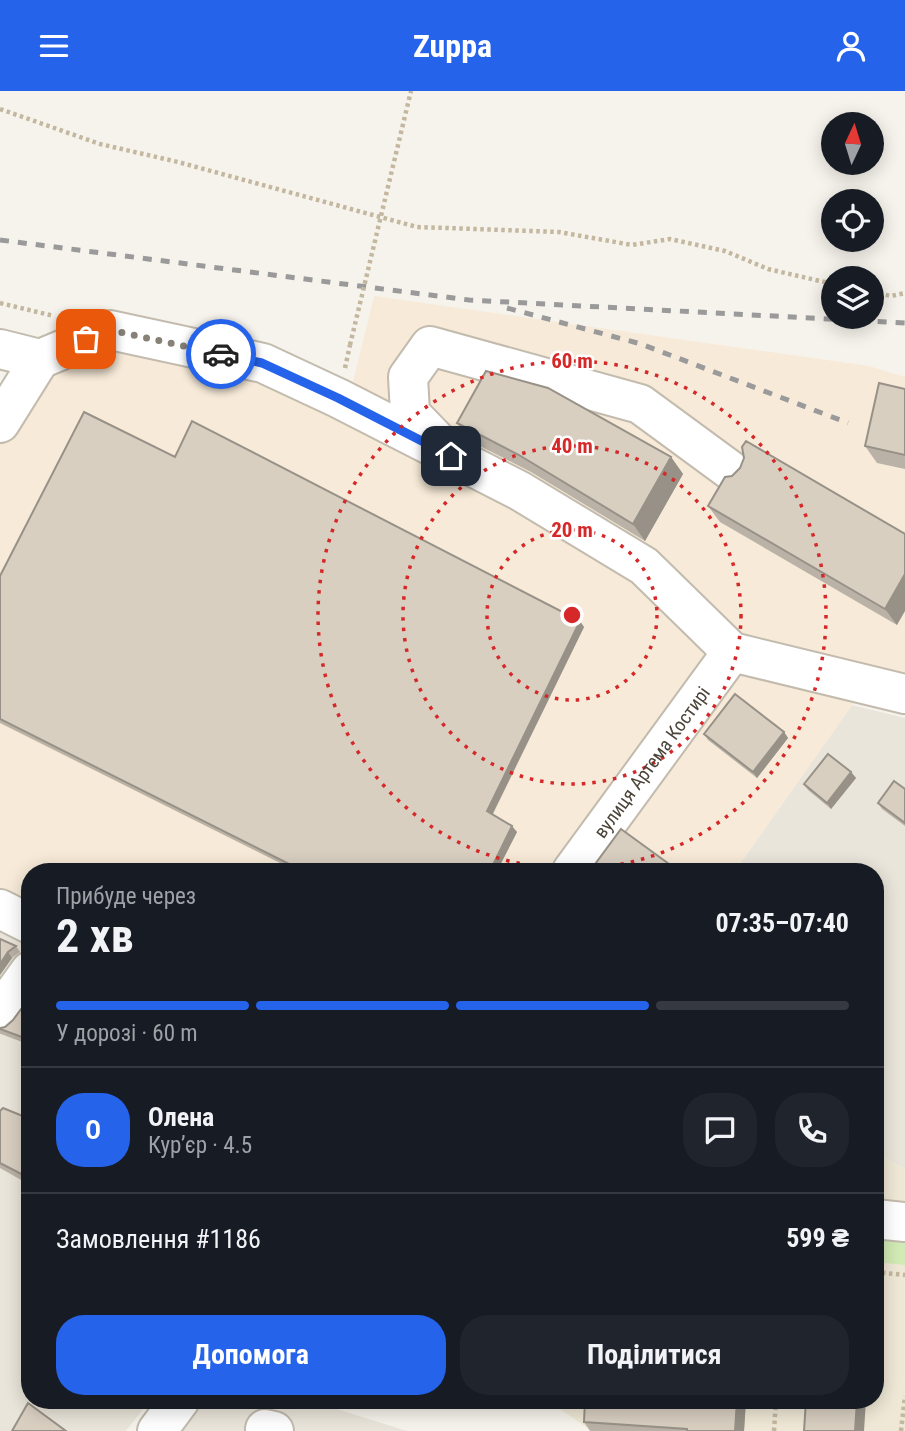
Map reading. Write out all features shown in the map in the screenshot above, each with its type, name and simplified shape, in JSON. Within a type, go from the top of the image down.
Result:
[{"type":"street","points":[[0,423],[40,359],[110,330],[262,363],[338,398],[520,491],[644,566],[732,652],[905,694]]},
{"type":"street","points":[[451,456],[410,413],[408,377],[430,347],[640,404],[734,474]]},
{"type":"street","points":[[0,349],[40,359]]},
{"type":"street","name":"вулиця Артема Костирі","points":[[578,863],[732,652]]},
{"type":"street","points":[[0,909],[21,920]]},
{"type":"street","points":[[0,1013],[21,984]]},
{"type":"street","points":[[884,1220],[905,1221]]},
{"type":"street","points":[[157,1431],[173,1409]]},
{"type":"path","points":[[350,345],[411,91]]},
{"type":"path","points":[[0,109],[100,143],[417,227],[559,232],[632,245],[670,239],[725,251],[768,269],[821,281]]},
{"type":"path","points":[[884,295],[905,293]]},
{"type":"path","points":[[884,1273],[905,1275]]},
{"type":"path","points":[[901,1431],[905,1396]]},
{"type":"path","points":[[774,1431],[775,1409]]},
{"type":"shaded area","points":[[374,296],[869,366],[905,377],[905,685],[872,677],[741,863],[21,863],[21,914],[0,903],[0,390],[98,319],[350,394]]},
{"type":"shaded area","points":[[852,705],[905,718],[905,1169],[884,1157],[884,863],[741,863]]},
{"type":"shaded area","points":[[0,924],[21,934],[21,1409],[143,1409],[126,1431],[0,1431]]},
{"type":"shaded area","points":[[884,1157],[905,1169],[905,1431],[592,1431],[560,1409],[884,1409]]},
{"type":"shaded area","points":[[198,1409],[337,1409],[407,1431],[181,1431]]},
{"type":"green space","points":[[884,1231],[905,1232],[905,1265],[884,1263]]},
{"type":"building","points":[[486,371],[548,388],[671,457],[633,524],[519,455],[457,423]]},
{"type":"building","points":[[879,383],[905,389],[905,455],[865,446]]},
{"type":"building","points":[[84,412],[175,457],[192,421],[580,621],[487,811],[512,826],[494,863],[287,863],[0,719],[0,576]]},
{"type":"building","points":[[746,441],[905,534],[905,574],[885,609],[708,506],[725,477],[732,476],[740,468],[744,458],[742,447]]},
{"type":"building","points":[[735,694],[784,732],[753,772],[704,734]]},
{"type":"building","points":[[828,754],[851,772],[827,803],[804,784]]},
{"type":"building","points":[[894,781],[905,789],[905,823],[878,803]]},
{"type":"building","points":[[621,829],[668,863],[596,863]]},
{"type":"building","points":[[0,939],[16,946],[0,964]]},
{"type":"building","points":[[21,1009],[21,1037],[0,1029],[13,1020]]},
{"type":"building","points":[[3,1108],[21,1115],[21,1174],[0,1163],[0,1111]]},
{"type":"building","points":[[25,1409],[36,1409],[66,1431],[12,1431]]},
{"type":"building","points":[[585,1409],[736,1409],[735,1431],[687,1431],[584,1422]]},
{"type":"building","points":[[805,1409],[856,1409],[855,1431],[804,1431]]},
{"type":"railway","points":[[0,240],[469,300],[905,323]]},
{"type":"railway","points":[[507,308],[641,344],[848,423]]},
{"type":"way so far","points":[[86,339],[110,330],[221,354]]},
{"type":"route","points":[[221,354],[262,363],[338,398],[451,456]]}]
